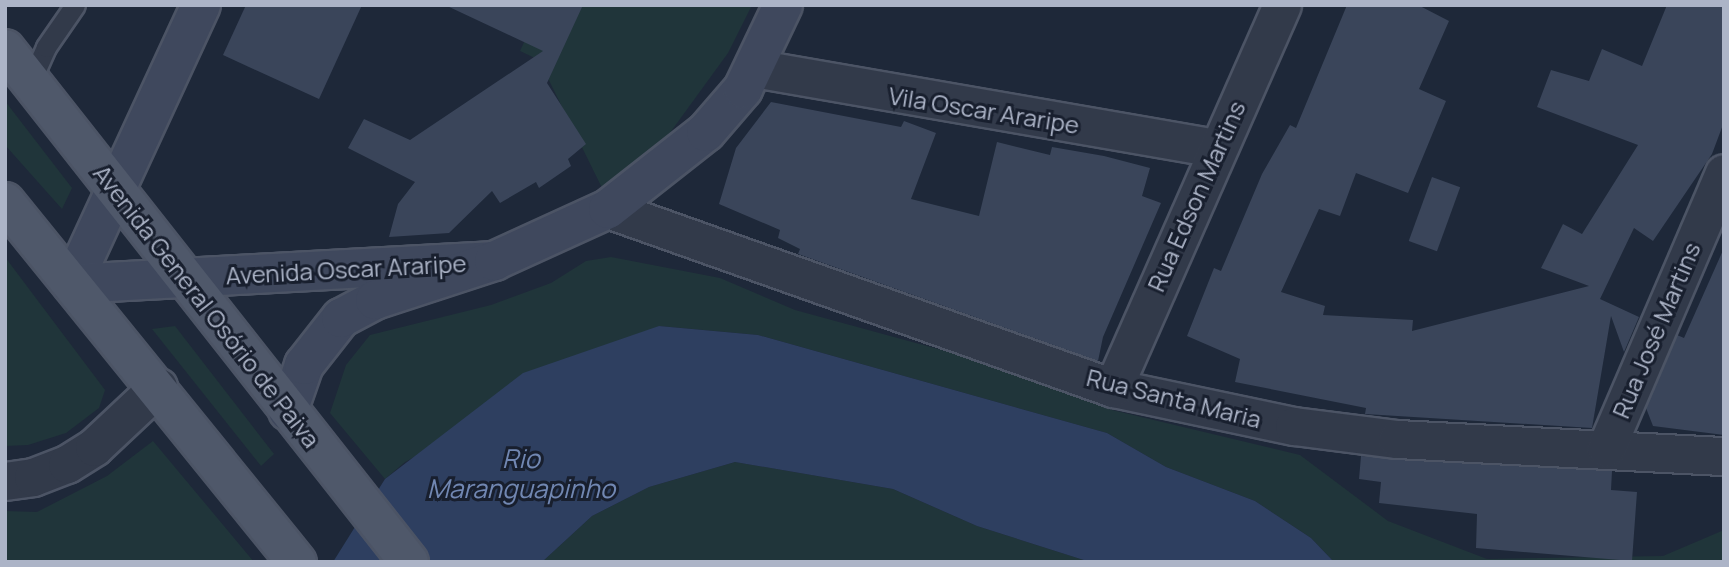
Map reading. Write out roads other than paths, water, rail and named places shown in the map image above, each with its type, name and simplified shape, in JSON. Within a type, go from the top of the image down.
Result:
[{"type":"main road","name":"Avenida General Osório de Paiva","points":[[5,49],[409,562]]},
{"type":"main road","points":[[5,202],[158,387],[296,562]]},
{"type":"street","points":[[72,284],[114,188],[201,5]]},
{"type":"street","name":"Avenida Oscar Araripe","points":[[299,425],[304,365],[341,318],[375,300],[494,261],[608,209],[706,132],[743,89],[783,5]]},
{"type":"street","name":"Rua Edson Martins","points":[[1113,388],[1216,148],[1282,5]]},
{"type":"street","name":"Vila Oscar Araripe","points":[[753,68],[1216,148]]},
{"type":"street","name":"Rua José Martins","points":[[1606,448],[1724,173]]},
{"type":"street","name":"Rua Santa Maria","points":[[608,209],[1113,388],[1294,426],[1397,439],[1724,456]]},
{"type":"street","name":"Avenida Oscar Araripe","points":[[72,284],[494,261]]},
{"type":"street","points":[[5,481],[33,477],[67,464],[94,447],[158,387]]},
{"type":"lane","points":[[31,81],[46,47],[75,5]]},
{"type":"water","name":"Rio Maranguapinho","points":[[659,326],[758,335],[1107,433],[1166,467],[1255,501],[1311,538],[1334,562],[1090,562],[977,526],[893,489],[735,462],[649,487],[592,516],[542,562],[333,562],[385,479],[523,373]]}]
